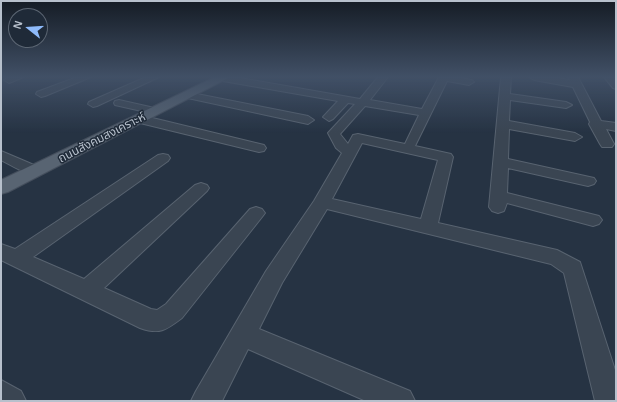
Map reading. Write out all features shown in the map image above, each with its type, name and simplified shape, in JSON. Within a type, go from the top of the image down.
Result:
[{"type":"main road","name":"ถนนสังคมสงเคราะห์","points":[[1,188],[185,96]]},
{"type":"street","points":[[93,104],[111,96]]},
{"type":"street","points":[[191,96],[308,120]]},
{"type":"street","points":[[328,96],[425,113]]},
{"type":"street","points":[[350,152],[341,145],[334,135],[368,96]]},
{"type":"street","points":[[411,143],[434,96]]},
{"type":"street","points":[[566,105],[505,96],[502,162],[498,202],[592,220]]},
{"type":"street","points":[[582,96],[595,124],[607,144]]},
{"type":"street","points":[[329,117],[346,99]]},
{"type":"street","points":[[119,103],[155,111]]},
{"type":"street","points":[[140,118],[259,148]]},
{"type":"street","points":[[504,124],[575,137]]},
{"type":"street","points":[[595,124],[616,127]]},
{"type":"street","points":[[206,401],[242,334],[286,259],[322,202],[358,138],[446,157],[428,228]]},
{"type":"street","points":[[1,155],[36,171]]},
{"type":"street","points":[[9,254],[163,158]]},
{"type":"street","points":[[502,162],[588,181]]},
{"type":"street","points":[[86,291],[201,188]]},
{"type":"street","points":[[322,202],[557,258],[573,268],[610,401]]},
{"type":"street","points":[[9,254],[149,320],[160,321],[174,311],[256,213]]},
{"type":"street","points":[[242,334],[400,401]]},
{"type":"street","points":[[1,395],[11,401]]}]
